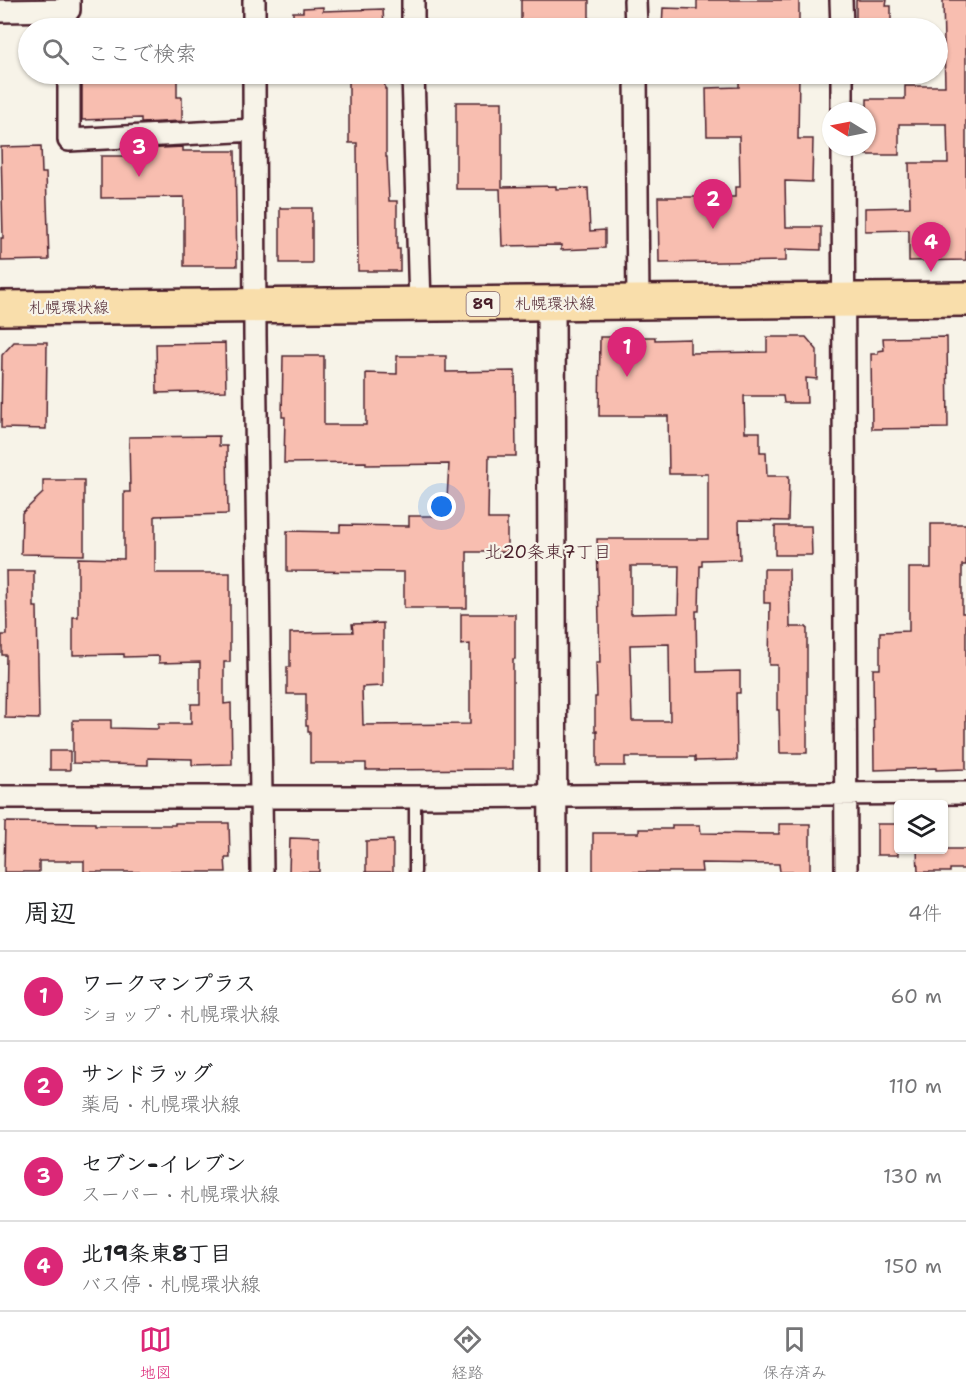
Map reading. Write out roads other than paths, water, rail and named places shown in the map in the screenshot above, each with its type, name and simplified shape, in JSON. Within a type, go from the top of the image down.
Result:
[{"type":"main road","name":"札幌環状線","points":[[0,308],[966,299]]},
{"type":"street","points":[[254,0],[254,18]]},
{"type":"street","points":[[412,0],[413,18]]},
{"type":"street","points":[[635,0],[636,18]]},
{"type":"street","points":[[841,0],[842,18]]},
{"type":"street","points":[[0,11],[69,13]]},
{"type":"street","points":[[69,84],[69,140],[255,129]]},
{"type":"street","points":[[254,84],[262,872]]},
{"type":"street","points":[[413,84],[420,304]]},
{"type":"street","points":[[636,84],[638,303]]},
{"type":"street","points":[[842,84],[842,102]]},
{"type":"street","points":[[843,156],[846,872]]},
{"type":"street","points":[[551,303],[553,872]]},
{"type":"street","points":[[0,797],[966,793]]},
{"type":"lane","points":[[415,797],[415,872]]},
{"type":"place","name":"セブン-イレブン","points":[[139,177]]},
{"type":"place","name":"サンドラッグ","points":[[713,229]]},
{"type":"place","name":"北19条東8丁目","points":[[931,272]]},
{"type":"place","name":"ワークマンプラス","points":[[627,377]]},
{"type":"district","name":"北20条東7丁目","points":[[548,552]]}]
